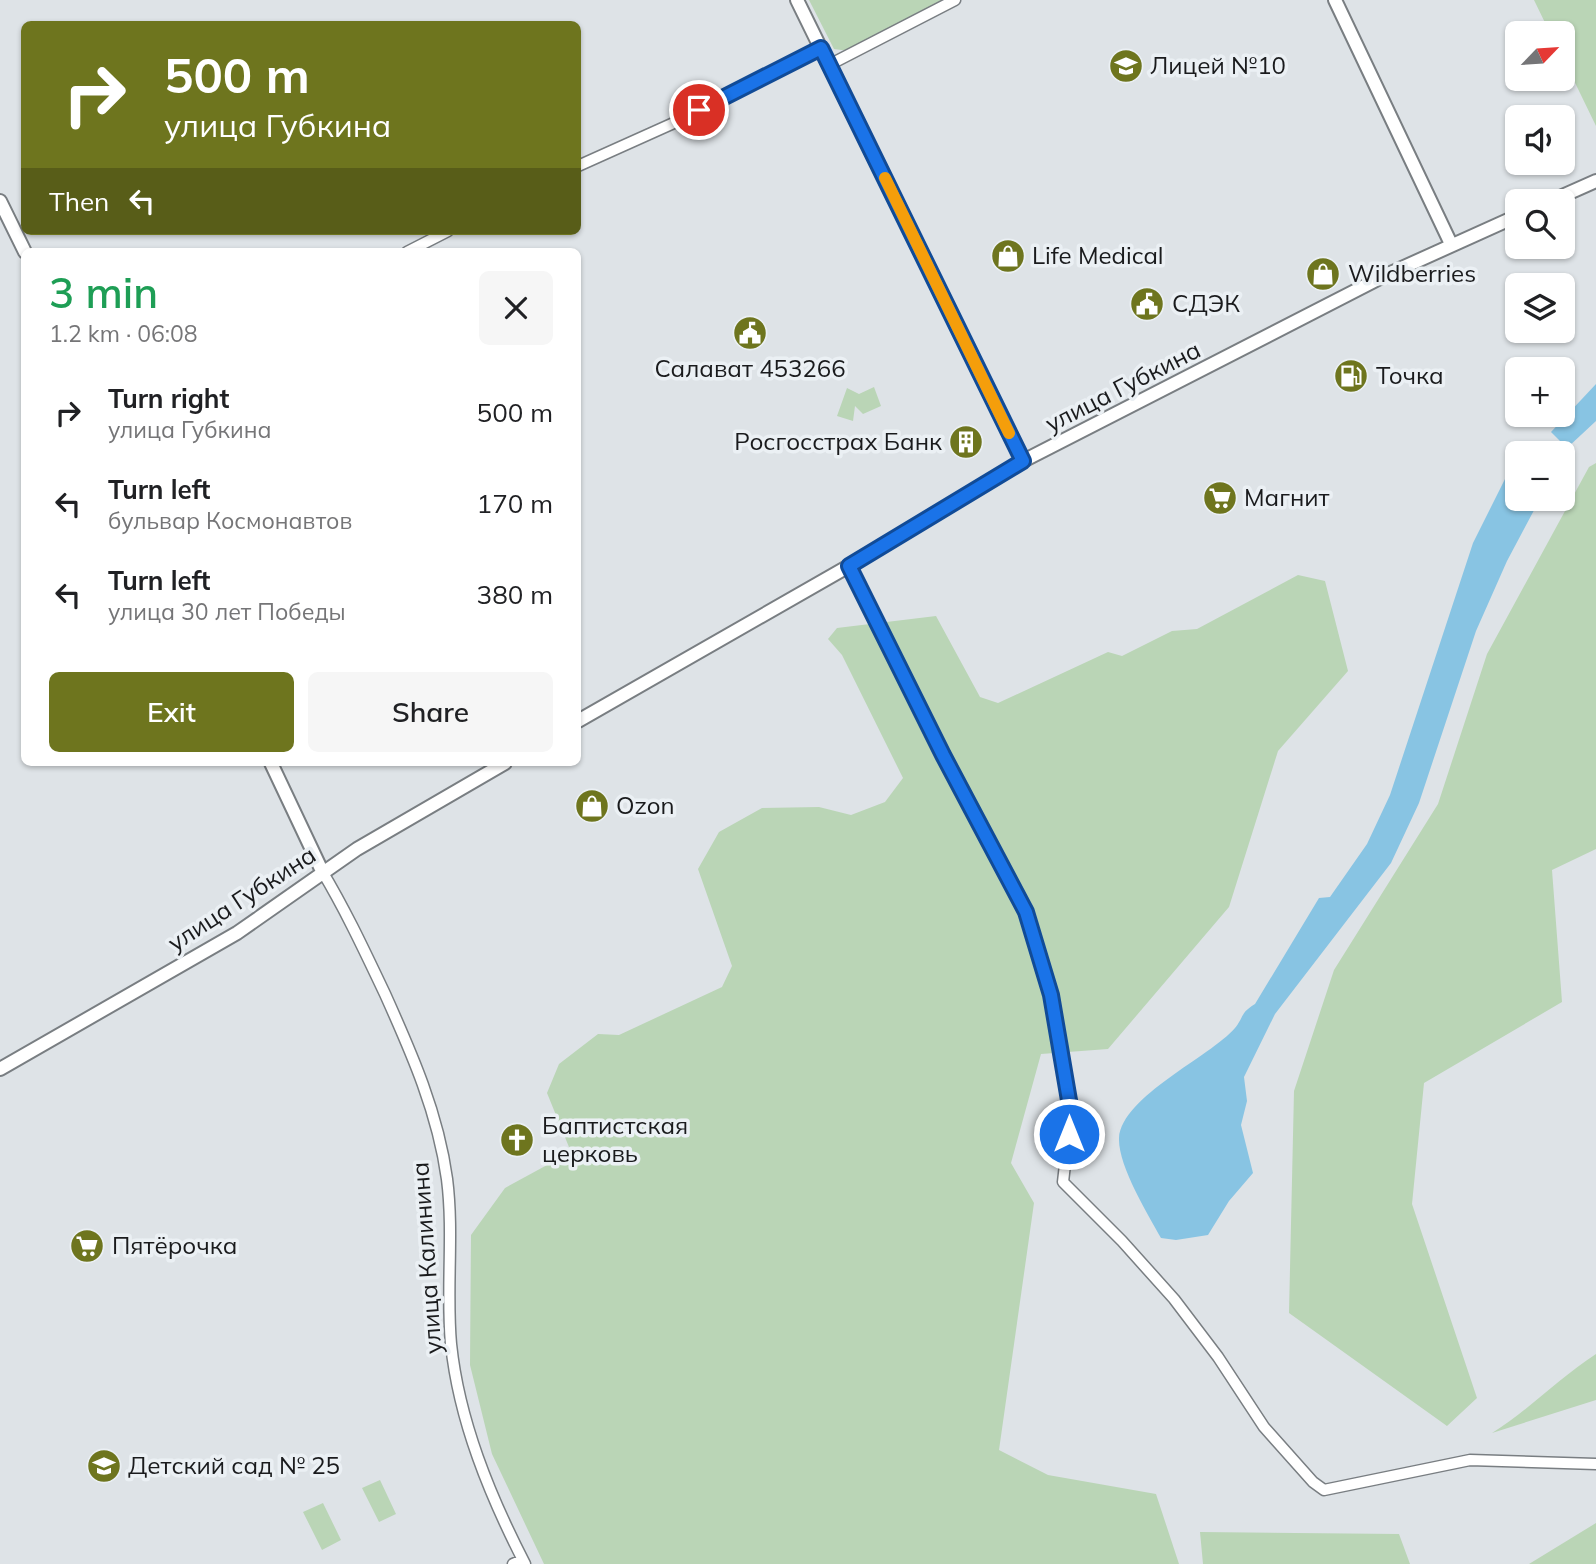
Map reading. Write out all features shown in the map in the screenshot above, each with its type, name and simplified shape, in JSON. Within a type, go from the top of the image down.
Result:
[{"type":"street","points":[[797,0],[1023,461]]},
{"type":"street","points":[[829,65],[955,0]]},
{"type":"street","points":[[1335,0],[1451,244]]},
{"type":"street","points":[[581,165],[676,122],[821,48]]},
{"type":"street","points":[[1575,190],[1596,181]]},
{"type":"street","points":[[0,201],[23,248]]},
{"type":"street","name":"улица Губкина","points":[[581,720],[849,566],[1023,461],[1451,244],[1505,221]]},
{"type":"street","points":[[415,248],[440,235]]},
{"type":"street","points":[[849,566],[936,744],[1026,912],[1051,995],[1069,1102],[1063,1182],[1122,1241],[1174,1300],[1277,1443],[1313,1482],[1324,1490],[1470,1460],[1596,1464]]},
{"type":"street","name":"улица Калинина","points":[[272,766],[323,871],[347,912],[415,1060],[428,1097],[447,1179],[451,1344],[466,1424],[520,1563]]},
{"type":"street","name":"улица Губкина","points":[[0,1069],[237,933],[323,871],[421,809],[500,766]]},
{"type":"green space","points":[[809,0],[946,0],[849,51],[834,49]]},
{"type":"green space","points":[[1534,0],[1596,0],[1596,126],[1575,83],[1575,21],[1544,21]]},
{"type":"green space","points":[[874,387],[881,406],[863,414],[855,406],[853,421],[837,416],[847,388],[859,394]]},
{"type":"green space","points":[[1596,463],[1596,849],[1552,870],[1562,1002],[1424,1083],[1412,1204],[1477,1398],[1447,1426],[1289,1313],[1294,1091],[1334,970],[1438,804],[1487,654],[1565,511],[1575,511],[1575,493],[1589,467]]},
{"type":"green space","points":[[1298,575],[1325,581],[1348,671],[1278,751],[1229,907],[1108,1049],[1041,1054],[1011,1163],[1034,1203],[999,1450],[1048,1475],[1156,1494],[1179,1564],[544,1564],[492,1454],[470,1365],[471,1235],[505,1188],[571,1152],[547,1093],[559,1064],[598,1034],[619,1035],[722,987],[732,966],[698,869],[719,832],[762,808],[819,807],[851,815],[885,802],[903,778],[842,655],[828,639],[837,628],[936,616],[980,697],[998,703],[1108,652],[1122,656],[1172,631],[1197,629]]},
{"type":"green space","points":[[1596,1354],[1596,1400],[1492,1433],[1569,1373]]},
{"type":"green space","points":[[380,1480],[396,1514],[379,1522],[362,1488]]},
{"type":"green space","points":[[323,1503],[341,1540],[322,1550],[303,1512]]},
{"type":"green space","points":[[1596,1523],[1596,1564],[1529,1564]]},
{"type":"green space","points":[[1200,1532],[1399,1534],[1410,1564],[1203,1564]]},
{"type":"water","points":[[1596,384],[1596,421],[1575,441],[1560,441],[1551,432],[1556,427],[1575,427],[1575,406]]},
{"type":"water","points":[[1505,479],[1505,511],[1534,511],[1507,561],[1476,631],[1419,803],[1391,863],[1275,1014],[1244,1077],[1247,1101],[1241,1125],[1253,1173],[1229,1201],[1208,1235],[1176,1240],[1161,1238],[1123,1162],[1119,1138],[1124,1122],[1150,1092],[1235,1028],[1244,1013],[1255,1004],[1319,898],[1330,897],[1367,844],[1390,795],[1473,543]]},
{"type":"slow traffic","points":[[885,178],[1009,433]]},
{"type":"place","name":"Лицей №10","points":[[1126,66]]},
{"type":"place","name":"Life Medical","points":[[1008,256]]},
{"type":"place","name":"Wildberries","points":[[1323,274]]},
{"type":"place","name":"СДЭК","points":[[1147,304]]},
{"type":"place","name":"Салават 453266","points":[[750,333]]},
{"type":"place","name":"Точка","points":[[1351,376]]},
{"type":"place","name":"Росгосстрах Банк","points":[[966,442]]},
{"type":"place","name":"Магнит","points":[[1220,498]]},
{"type":"place","name":"Ozon","points":[[592,806]]},
{"type":"place","name":"Баптистская церковь","points":[[517,1140]]},
{"type":"place","name":"Пятёрочка","points":[[87,1246]]},
{"type":"place","name":"Детский сад № 25","points":[[104,1466]]},
{"type":"route","points":[[699,110],[821,48],[1023,461],[849,566],[906,684],[1026,912],[1051,995],[1071,1112],[1069,1134]]}]
